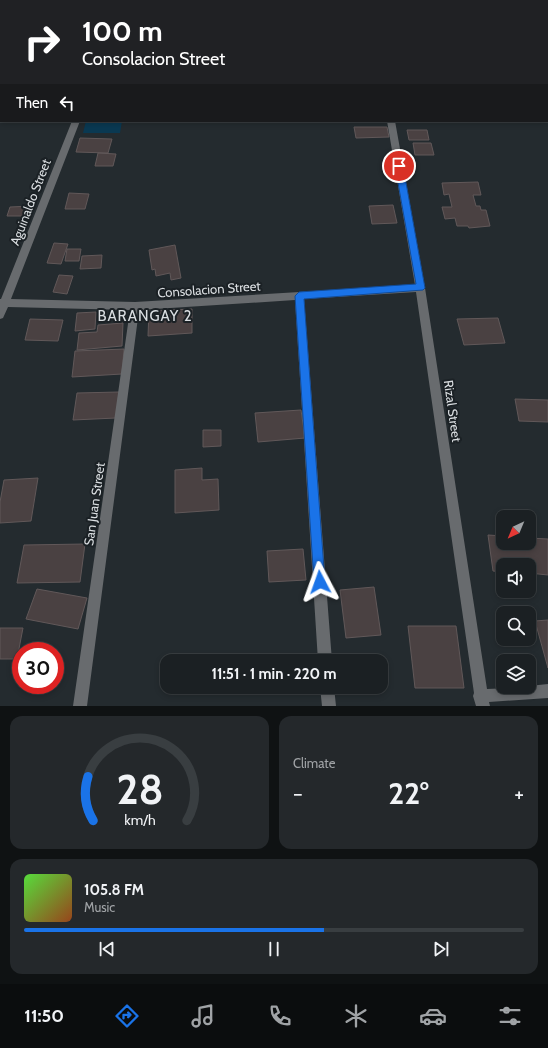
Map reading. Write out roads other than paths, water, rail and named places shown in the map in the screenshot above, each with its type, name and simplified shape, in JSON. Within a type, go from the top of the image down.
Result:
[{"type":"street","name":"Aguinaldo Street","points":[[0,315],[2,304],[76,122]]},
{"type":"street","name":"Rizal Street","points":[[391,122],[420,288],[482,701]]},
{"type":"street","name":"Consolacion Street","points":[[2,304],[135,306],[420,288]]},
{"type":"street","points":[[299,296],[325,654]]},
{"type":"street","name":"San Juan Street","points":[[80,706],[135,306]]},
{"type":"street","points":[[482,701],[548,691]]},
{"type":"street","points":[[328,694],[329,706]]},
{"type":"district","name":"BARANGAY 2","points":[[145,316]]}]
